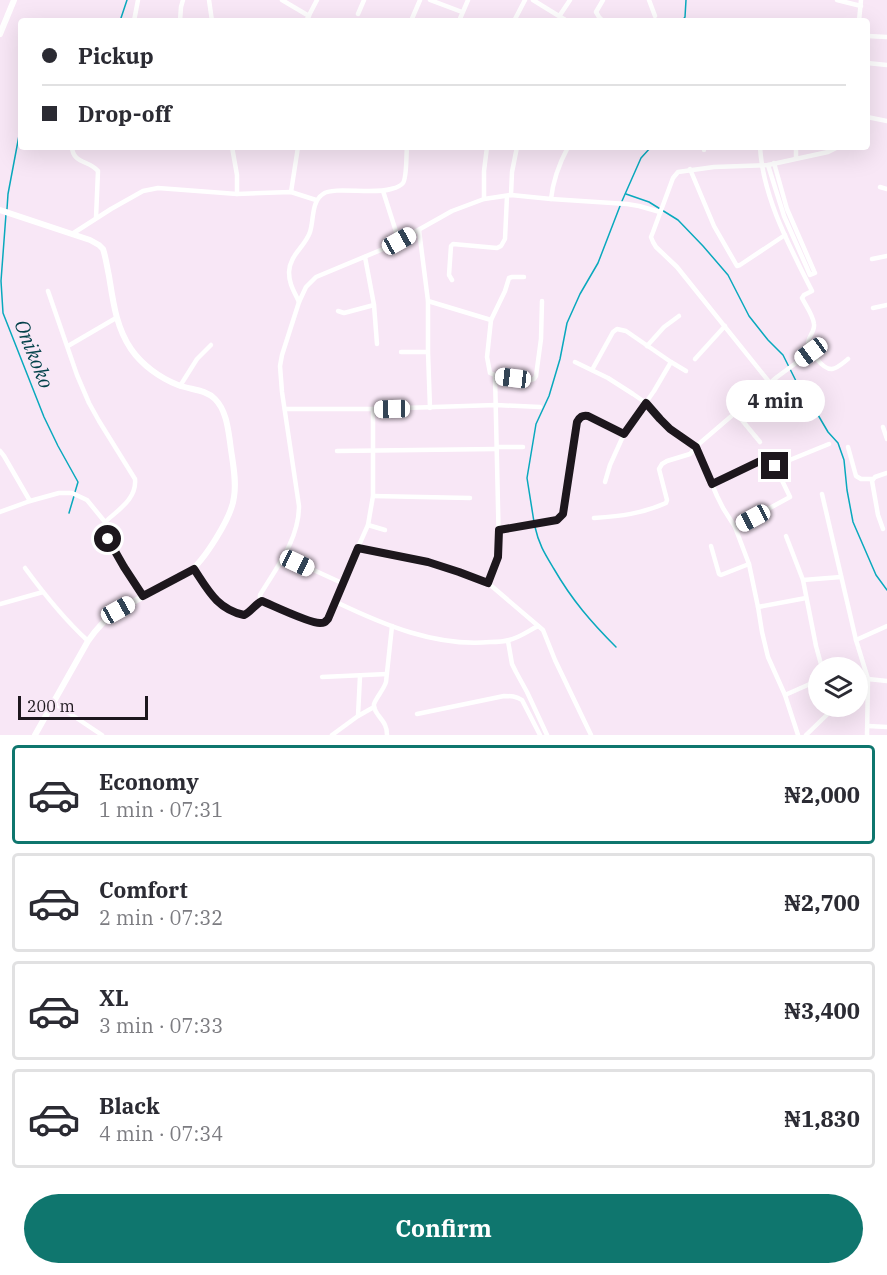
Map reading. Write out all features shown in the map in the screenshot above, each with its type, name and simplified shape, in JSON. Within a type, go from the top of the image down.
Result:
[{"type":"main road","points":[[0,34],[14,0]]},
{"type":"main road","points":[[1,210],[90,240],[103,249],[116,318],[126,341],[140,360],[152,370],[180,386],[204,392],[216,400],[220,406],[226,420],[235,484],[233,504],[227,517],[194,569],[143,596],[107,618],[98,627],[35,735]]},
{"type":"street","points":[[135,18],[138,0]]},
{"type":"street","points":[[180,18],[183,0]]},
{"type":"street","points":[[209,0],[212,18]]},
{"type":"street","points":[[282,0],[308,18],[317,0]]},
{"type":"street","points":[[358,14],[364,0]]},
{"type":"street","points":[[412,18],[420,0]]},
{"type":"street","points":[[430,0],[462,12]]},
{"type":"street","points":[[460,18],[468,0]]},
{"type":"street","points":[[516,18],[525,0]]},
{"type":"street","points":[[532,0],[564,18]]},
{"type":"street","points":[[560,15],[570,0]]},
{"type":"street","points":[[600,18],[596,12],[603,0]]},
{"type":"street","points":[[649,0],[656,16]]},
{"type":"street","points":[[837,0],[861,3],[859,18]]},
{"type":"street","points":[[870,36],[887,37]]},
{"type":"street","points":[[870,63],[887,65]]},
{"type":"street","points":[[870,118],[887,121]]},
{"type":"street","points":[[72,150],[76,158],[92,165],[98,171],[96,218]]},
{"type":"street","points":[[233,150],[237,175],[237,194]]},
{"type":"street","points":[[291,192],[298,150]]},
{"type":"street","points":[[299,302],[291,288],[289,271],[295,253],[310,233],[316,200],[324,193],[333,191],[383,191],[399,187],[404,181],[407,150]]},
{"type":"street","points":[[484,199],[487,150]]},
{"type":"street","points":[[452,280],[449,275],[453,244],[497,248],[505,240],[516,150]]},
{"type":"street","points":[[551,199],[556,172],[567,150]]},
{"type":"street","points":[[760,150],[774,209],[812,291],[802,298],[814,326],[808,343],[811,352],[826,369],[837,367],[848,359]]},
{"type":"street","points":[[796,150],[796,158]]},
{"type":"street","points":[[770,383],[651,237],[673,178],[678,172],[690,169],[771,164],[832,150]]},
{"type":"street","points":[[771,164],[787,209],[814,271],[812,275],[810,275],[784,216],[771,164]]},
{"type":"street","points":[[690,169],[714,226],[737,266],[785,235]]},
{"type":"street","points":[[880,187],[887,189]]},
{"type":"street","points":[[72,234],[143,191],[158,188],[237,194],[291,192],[316,200]]},
{"type":"street","points":[[383,191],[399,241]]},
{"type":"street","points":[[373,409],[373,496],[368,525],[326,621],[319,623],[262,601],[260,595],[293,539],[298,520],[299,513],[280,366],[299,302],[306,287],[316,277],[399,241],[452,211],[484,199],[509,195],[662,208]]},
{"type":"street","points":[[419,230],[428,301],[430,408]]},
{"type":"street","points":[[872,259],[887,256]]},
{"type":"street","points":[[365,257],[374,305],[377,344]]},
{"type":"street","points":[[524,277],[509,278],[491,320],[487,357],[490,373],[534,379],[541,339],[542,301]]},
{"type":"street","points":[[48,291],[77,375],[99,421],[135,479],[135,489],[130,499],[105,522]]},
{"type":"street","points":[[428,301],[491,320]]},
{"type":"street","points":[[338,311],[344,313],[374,305]]},
{"type":"street","points":[[873,308],[887,305]]},
{"type":"street","points":[[647,346],[664,327],[679,316]]},
{"type":"street","points":[[68,346],[116,318]]},
{"type":"street","points":[[695,359],[724,326]]},
{"type":"street","points":[[592,370],[613,332],[617,329],[626,331],[686,371]]},
{"type":"street","points":[[180,386],[197,359],[211,345]]},
{"type":"street","points":[[401,352],[428,352]]},
{"type":"street","points":[[594,518],[645,512],[666,503],[660,466],[667,461],[690,454],[770,383],[811,352]]},
{"type":"street","points":[[575,362],[608,378],[646,403],[665,424],[696,447],[723,508],[735,527],[749,564],[768,657],[785,695],[798,735]]},
{"type":"street","points":[[605,482],[624,434],[671,362]]},
{"type":"street","points":[[488,583],[498,557],[499,530],[495,375]]},
{"type":"street","points":[[285,409],[496,405],[540,407]]},
{"type":"street","points":[[736,413],[760,442]]},
{"type":"street","points":[[499,530],[557,520],[563,514],[577,422],[580,417],[588,416],[624,434]]},
{"type":"street","points":[[883,428],[887,439]]},
{"type":"street","points":[[775,466],[829,444]]},
{"type":"street","points":[[337,451],[523,447]]},
{"type":"street","points":[[848,447],[856,476],[861,479],[873,479],[887,473]]},
{"type":"street","points":[[0,451],[30,501]]},
{"type":"street","points":[[712,484],[760,461],[767,460],[775,466],[790,497],[735,527]]},
{"type":"street","points":[[873,479],[878,515],[883,529]]},
{"type":"street","points":[[0,512],[59,493],[72,493],[87,500],[105,522],[108,539],[143,596]]},
{"type":"street","points":[[822,494],[861,657]]},
{"type":"street","points":[[373,496],[470,498]]},
{"type":"street","points":[[368,525],[385,530]]},
{"type":"street","points":[[786,536],[803,580],[819,657]]},
{"type":"street","points":[[711,546],[721,575],[749,564]]},
{"type":"street","points":[[358,548],[428,562],[488,583],[544,633],[591,735]]},
{"type":"street","points":[[283,556],[342,583]]},
{"type":"street","points":[[25,568],[43,592],[88,641]]},
{"type":"street","points":[[194,569],[215,600],[231,611],[244,615],[262,601]]},
{"type":"street","points":[[803,580],[841,577]]},
{"type":"street","points":[[0,604],[43,592]]},
{"type":"street","points":[[758,607],[806,598]]},
{"type":"street","points":[[336,602],[392,626],[452,643],[478,644],[508,641],[538,626]]},
{"type":"street","points":[[332,735],[374,706],[383,690],[386,682],[392,626]]},
{"type":"street","points":[[856,640],[887,626]]},
{"type":"street","points":[[508,641],[512,664],[547,735]]},
{"type":"street","points":[[322,677],[387,674]]},
{"type":"street","points":[[358,716],[360,676]]},
{"type":"street","points":[[868,679],[887,681]]},
{"type":"street","points":[[785,695],[808,685]]},
{"type":"street","points":[[417,714],[504,696],[518,697],[522,700],[540,735]]},
{"type":"street","points":[[54,703],[102,735]]},
{"type":"street","points":[[374,706],[385,725],[387,735]]},
{"type":"street","points":[[806,735],[825,717]]},
{"type":"street","points":[[867,735],[868,717]]},
{"type":"street","points":[[868,726],[887,727]]},
{"type":"waterway","name":"Onikoko","points":[[121,18],[127,0]]},
{"type":"waterway","points":[[684,18],[686,0]]},
{"type":"waterway","name":"Onikoko","points":[[7,209],[18,141]]},
{"type":"waterway","points":[[622,201],[641,158],[648,150]]},
{"type":"waterway","points":[[626,194],[649,202],[678,220],[728,275],[749,316],[783,355],[797,383],[828,432],[838,443],[844,460],[853,522],[876,575],[887,590]]},
{"type":"waterway","points":[[534,522],[527,478],[536,424],[549,396],[560,359],[567,323],[598,263],[620,206]]},
{"type":"waterway","name":"Onikoko","points":[[6,214],[1,281],[3,313],[44,417],[78,482],[75,492]]},
{"type":"waterway","name":"Onikoko","points":[[69,513],[74,496]]},
{"type":"waterway","points":[[535,527],[543,549],[568,591],[590,620],[616,647]]},
{"type":"route","points":[[108,539],[143,596],[194,569],[215,600],[231,611],[244,615],[262,601],[305,619],[323,623],[328,619],[336,602],[358,548],[428,562],[488,583],[498,557],[499,530],[557,520],[562,516],[577,422],[584,415],[624,434],[646,403],[670,429],[696,447],[712,484],[760,461],[767,460],[775,466]]}]
